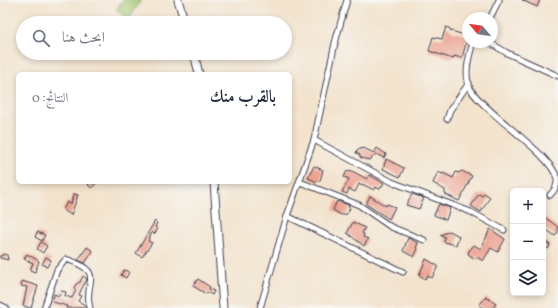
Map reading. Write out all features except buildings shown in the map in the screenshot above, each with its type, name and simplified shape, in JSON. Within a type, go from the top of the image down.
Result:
[{"type":"street","points":[[178,0],[183,16]]},
{"type":"street","points":[[260,308],[286,216],[300,182],[314,140],[335,43],[347,0]]},
{"type":"street","points":[[493,12],[499,0]]},
{"type":"street","points":[[498,47],[558,76]]},
{"type":"street","points":[[472,48],[468,63],[469,83],[471,89],[500,121],[533,148],[552,170],[558,181],[555,190],[550,195]]},
{"type":"street","points":[[196,60],[199,72]]},
{"type":"street","points":[[447,119],[450,110],[469,83]]},
{"type":"street","points":[[314,140],[392,182],[471,212],[504,230]]},
{"type":"street","points":[[300,182],[359,205],[391,226],[424,240]]},
{"type":"street","points":[[214,184],[223,308]]},
{"type":"street","points":[[286,216],[403,272]]},
{"type":"street","points":[[44,308],[57,270],[66,259],[83,266],[88,270],[91,276],[92,280],[88,298],[90,308]]},
{"type":"street","points":[[0,305],[6,308]]},
{"type":"green space","points":[[123,0],[141,0],[131,16],[125,16],[116,10]]}]
